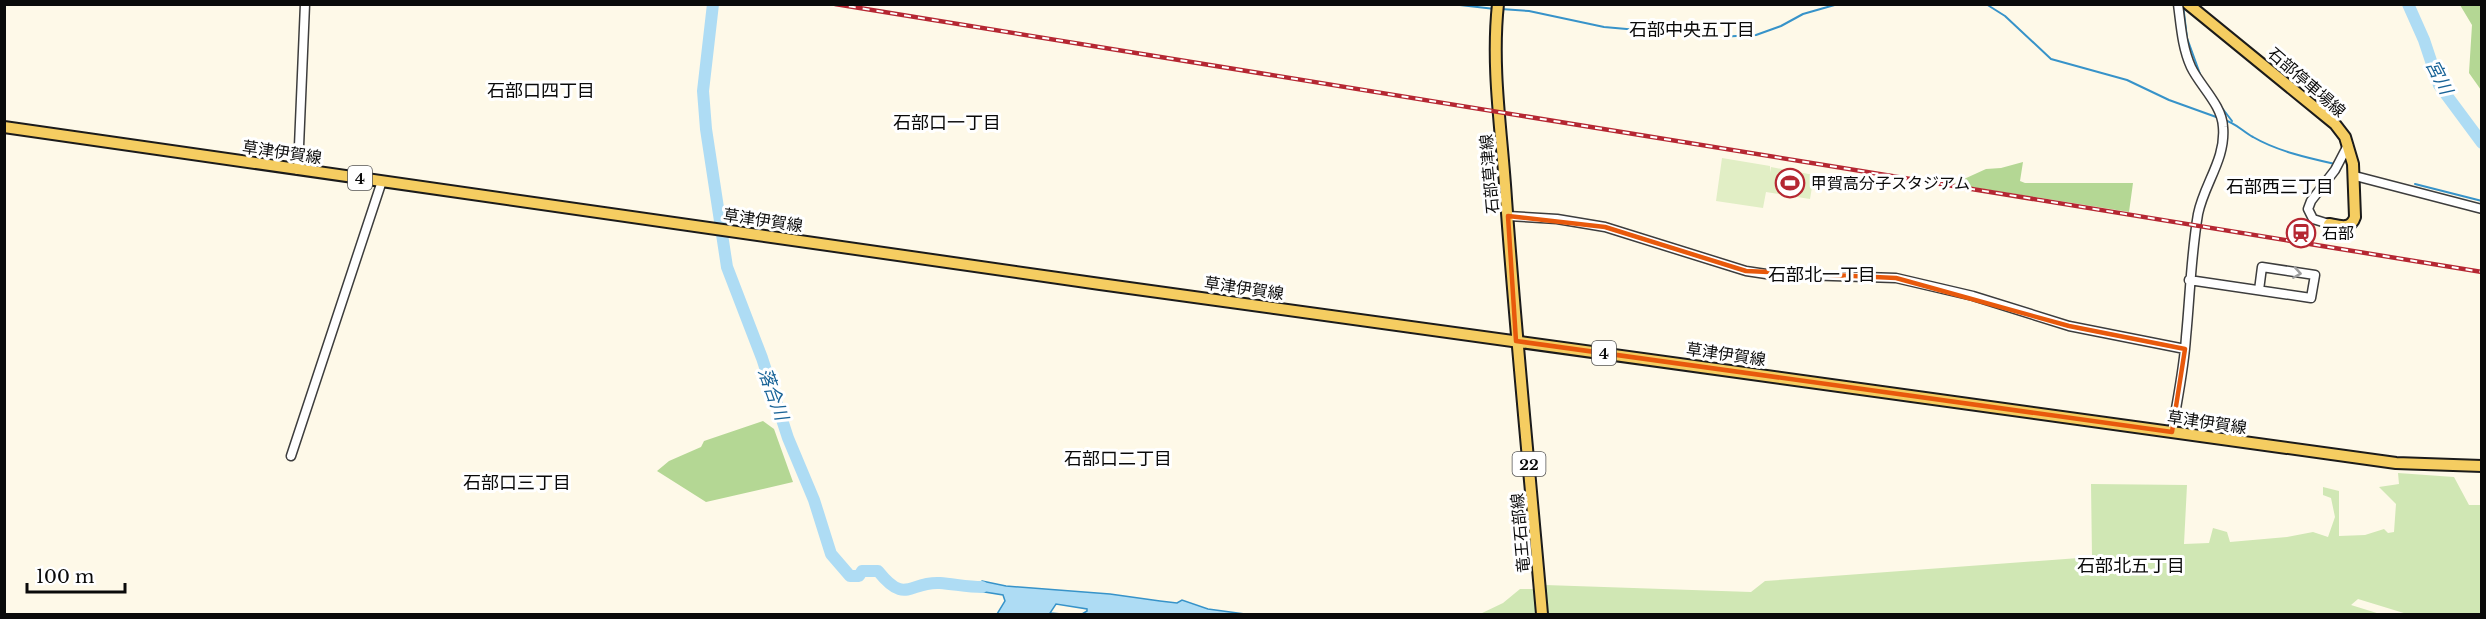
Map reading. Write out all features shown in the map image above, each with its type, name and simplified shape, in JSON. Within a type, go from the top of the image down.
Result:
[{"type":"main road","name":"石部草津線","points":[[1498,4],[1495,48],[1516,341]]},
{"type":"main road","name":"石部停車場線","points":[[2188,4],[2335,124],[2348,145],[2354,170],[2356,210],[2354,222],[2346,227],[2330,224]]},
{"type":"main road","name":"草津伊賀線","points":[[4,128],[2396,463],[2481,466]]},
{"type":"main road","name":"竜王石部線","points":[[1516,341],[1542,615]]},
{"type":"street","points":[[298,170],[305,4]]},
{"type":"street","points":[[2172,432],[2185,349],[2189,280],[2199,213],[2218,164],[2223,126],[2218,111],[2190,64],[2182,42],[2178,4]]},
{"type":"street","points":[[2330,224],[2313,219],[2308,209],[2348,145]]},
{"type":"street","points":[[2354,170],[2481,209]]},
{"type":"street","points":[[291,456],[382,181]]},
{"type":"street","points":[[1508,216],[1557,219],[1605,227],[1746,271],[1766,274],[1896,278],[1973,296],[2069,326],[2185,349]]},
{"type":"street","points":[[2189,280],[2311,298],[2315,275],[2262,267],[2259,290]]},
{"type":"highlighted area","points":[[1508,216],[1605,227],[1746,271],[1896,278],[2069,326],[2185,349],[2172,432],[1516,341]]},
{"type":"green space","points":[[2460,5],[2481,5],[2481,90],[2469,73],[2472,25]]},
{"type":"green space","points":[[1722,158],[1770,166],[1770,173],[1771,167],[1814,175],[1810,199],[1766,192],[1763,208],[1716,201]]},
{"type":"green space","points":[[2023,162],[2020,181],[2025,183],[2133,183],[2129,212],[1953,184],[1986,169],[2001,168]]},
{"type":"green space","points":[[763,421],[774,429],[793,482],[706,502],[657,471],[669,461],[701,447],[704,441]]},
{"type":"green space","points":[[2398,473],[2454,477],[2469,505],[2481,505],[2481,614],[2407,614],[2358,599],[2351,605],[2380,614],[1480,614],[1503,603],[1520,589],[1543,589],[1545,585],[1751,592],[1765,581],[2092,557],[2091,484],[2187,485],[2184,544],[2209,543],[2213,528],[2227,532],[2230,542],[2287,537],[2313,532],[2328,537],[2335,517],[2331,498],[2323,495],[2323,487],[2339,491],[2339,536],[2365,535],[2384,529],[2388,533],[2394,532],[2396,504],[2379,487],[2399,484]]},
{"type":"water","points":[[982,581],[1006,586],[1110,594],[1177,603],[1182,600],[1208,609],[1245,614],[1082,614],[1087,609],[1056,604],[1050,613],[1062,614],[997,614],[1005,601],[1003,595],[966,589]]},
{"type":"waterway","name":"落合川","points":[[713,4],[703,91],[706,129],[727,267],[762,358],[788,438],[814,500],[831,554],[850,576],[859,576],[862,571],[878,571],[887,581],[902,590],[930,583],[982,587]]},
{"type":"waterway","points":[[1451,4],[1495,9]]},
{"type":"waterway","points":[[1501,9],[1529,11],[1604,27],[1717,37],[1756,35],[1781,26],[1803,14],[1838,4]]},
{"type":"waterway","points":[[1986,4],[2005,16],[2051,59],[2127,80],[2169,100],[2219,118]]},
{"type":"waterway","points":[[2183,4],[2187,38],[2200,74]]},
{"type":"waterway","name":"宮川","points":[[2408,4],[2424,40],[2439,85],[2482,143]]},
{"type":"waterway","points":[[2219,104],[2232,121]]},
{"type":"waterway","points":[[2224,120],[2282,150],[2335,164]]},
{"type":"waterway","points":[[2415,184],[2482,201]]},
{"type":"railway","points":[[835,4],[2482,272]]},
{"type":"place","name":"甲賀高分子スタジアム","points":[[1790,183]]},
{"type":"place","name":"石部","points":[[2301,233]]},
{"type":"district","name":"石部中央五丁目","points":[[1692,30]]},
{"type":"district","name":"石部口四丁目","points":[[541,91]]},
{"type":"district","name":"石部口一丁目","points":[[947,123]]},
{"type":"district","name":"石部西三丁目","points":[[2280,187]]},
{"type":"district","name":"石部北一丁目","points":[[1822,275]]},
{"type":"district","name":"石部口二丁目","points":[[1118,459]]},
{"type":"district","name":"石部口三丁目","points":[[517,483]]},
{"type":"district","name":"石部北五丁目","points":[[2131,566]]}]
